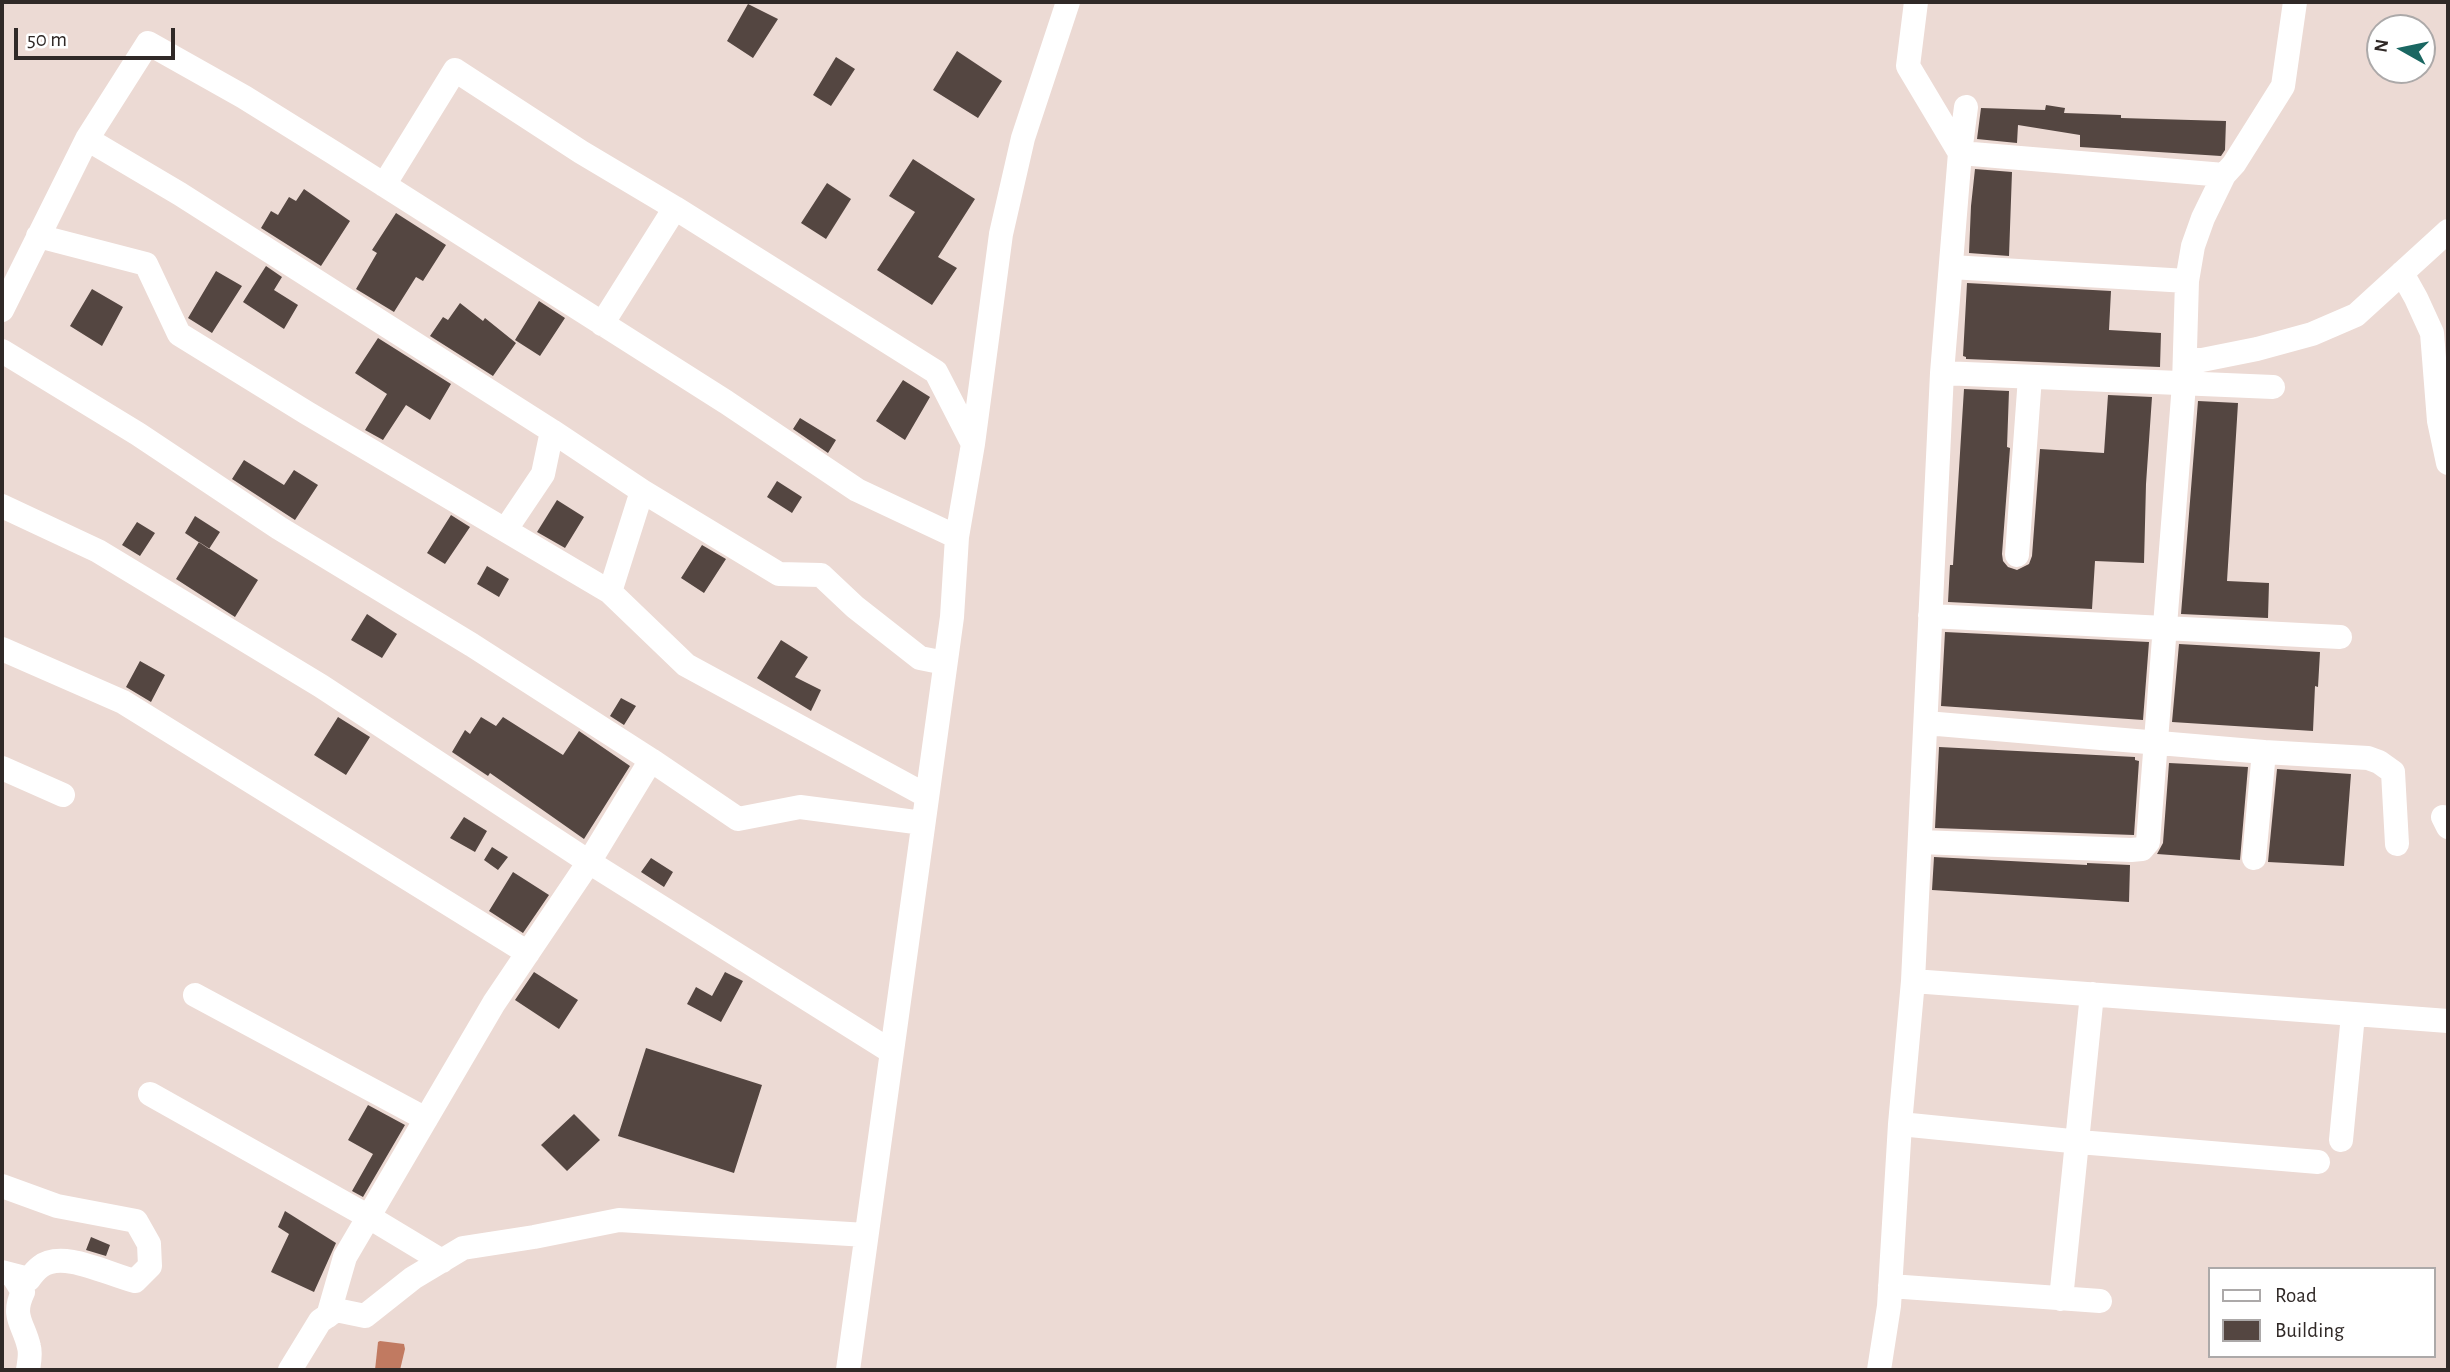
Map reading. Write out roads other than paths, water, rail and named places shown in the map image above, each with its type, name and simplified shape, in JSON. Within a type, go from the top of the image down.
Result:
[{"type":"street","points":[[848,1370],[945,663],[957,537],[973,444],[1001,234],[1023,138],[1068,2]]},
{"type":"street","points":[[1916,2],[1908,66],[1960,153]]},
{"type":"street","points":[[1920,842],[2131,850],[2142,849],[2148,842],[2185,372],[2187,281],[2196,236],[2224,175],[2234,164],[2283,86],[2295,2]]},
{"type":"street","points":[[2,310],[87,139],[148,43],[244,97],[384,185],[726,402],[857,490],[957,537]]},
{"type":"street","points":[[384,185],[455,70],[581,152],[936,372],[973,444]]},
{"type":"street","points":[[1879,1370],[1890,1286],[1900,1124],[1913,981],[1942,373],[1966,107]]},
{"type":"street","points":[[87,139],[203,209],[642,491],[779,574],[821,575],[855,607],[920,658],[945,663]]},
{"type":"street","points":[[1960,153],[2224,175]]},
{"type":"street","points":[[602,324],[675,208]]},
{"type":"street","points":[[2185,372],[2202,360],[2312,334],[2356,315],[2448,231]]},
{"type":"street","points":[[38,236],[146,264],[179,334],[610,592],[686,665],[927,796]]},
{"type":"street","points":[[1951,267],[2187,281]]},
{"type":"street","points":[[2402,273],[2432,333],[2439,421],[2448,463]]},
{"type":"street","points":[[2,351],[138,434],[279,528],[472,645],[738,819],[800,807],[923,823]]},
{"type":"street","points":[[1942,373],[2030,377],[2185,372],[2273,387]]},
{"type":"street","points":[[2017,555],[2030,377]]},
{"type":"street","points":[[506,529],[543,474],[552,431]]},
{"type":"street","points":[[610,592],[642,491]]},
{"type":"street","points":[[2,506],[98,551],[310,679],[589,862],[892,1052]]},
{"type":"street","points":[[1930,616],[2340,637]]},
{"type":"street","points":[[2,649],[123,702],[528,953]]},
{"type":"street","points":[[1926,723],[2264,752],[2368,758],[2393,772],[2397,844]]},
{"type":"street","points":[[2254,858],[2264,752]]},
{"type":"street","points":[[328,1316],[345,1257],[494,1003],[589,862],[651,760]]},
{"type":"street","points":[[2,768],[63,795]]},
{"type":"street","points":[[1913,981],[2448,1021]]},
{"type":"street","points":[[2061,1299],[2092,994]]},
{"type":"street","points":[[195,995],[426,1119]]},
{"type":"street","points":[[2341,1140],[2353,1015]]},
{"type":"street","points":[[150,1094],[442,1261]]},
{"type":"street","points":[[1900,1124],[2078,1142],[2318,1161]]},
{"type":"street","points":[[2,1186],[57,1206],[136,1221],[149,1244],[150,1266],[135,1281],[69,1259],[51,1261],[40,1266],[29,1279],[7,1274]]},
{"type":"street","points":[[290,1370],[320,1321],[336,1310],[365,1316],[413,1278],[463,1248],[619,1220],[866,1235]]},
{"type":"street","points":[[7,1274],[23,1292],[17,1303],[19,1322],[30,1349],[28,1370]]},
{"type":"street","points":[[1890,1286],[2100,1301]]}]
